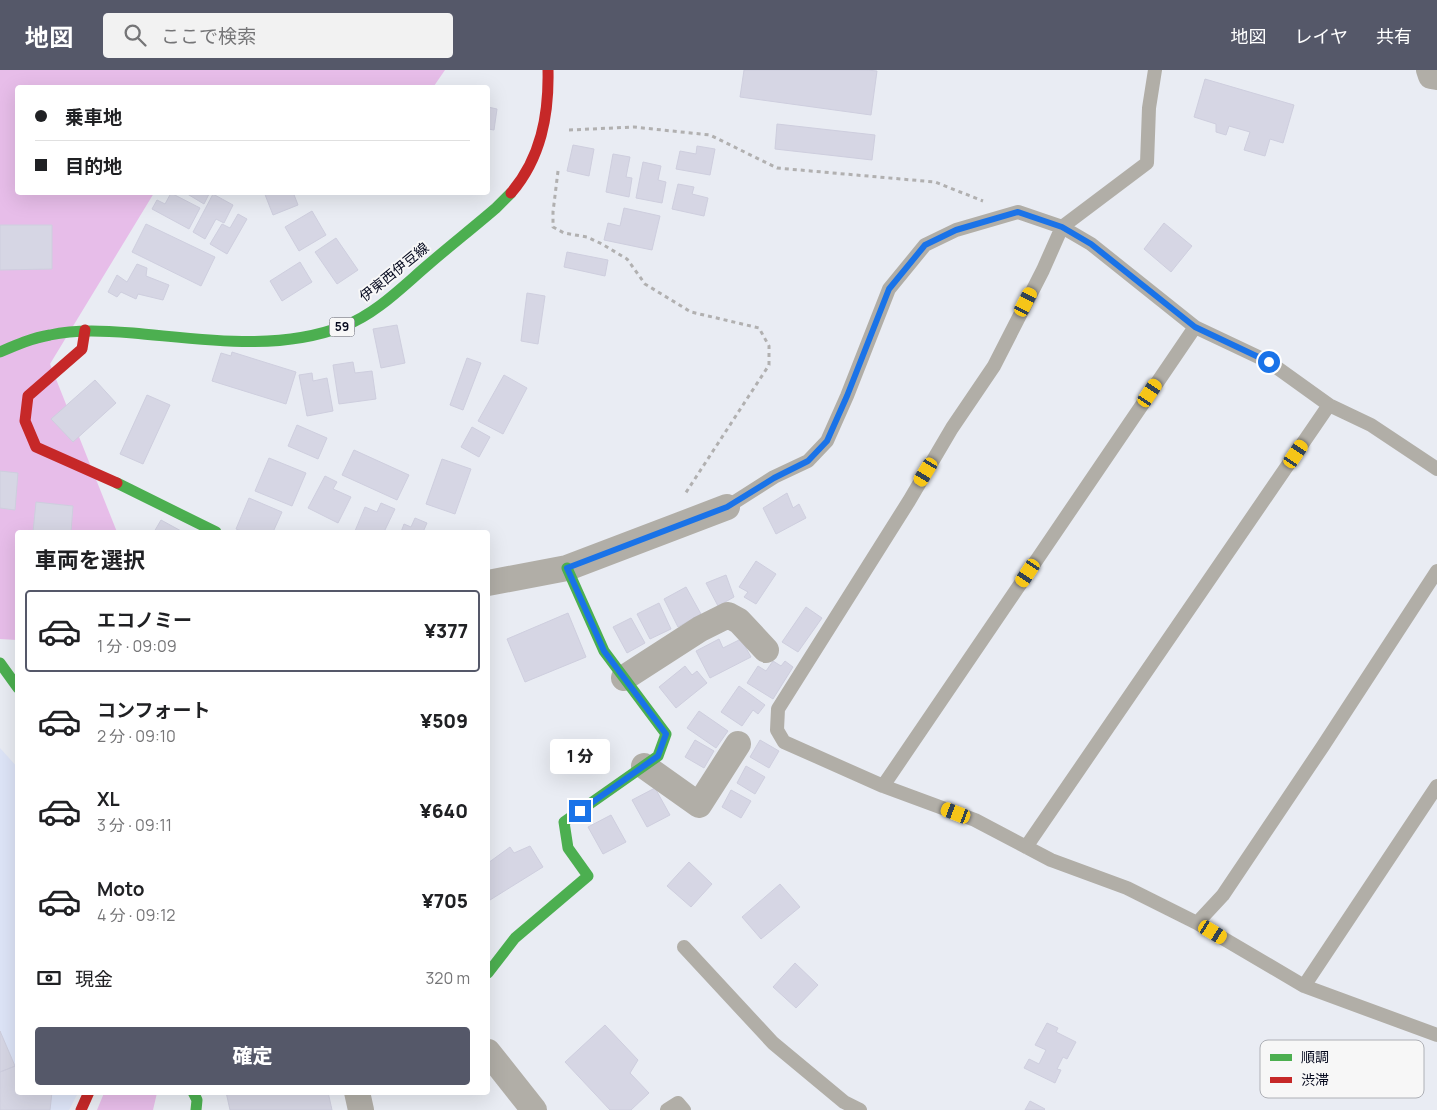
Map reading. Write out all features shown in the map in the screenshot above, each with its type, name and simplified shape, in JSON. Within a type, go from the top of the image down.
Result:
[{"type":"street","name":"伊東西伊豆線","points":[[0,352],[13,345],[47,334],[86,330],[189,338],[272,341],[309,336],[343,326],[369,312],[506,199],[524,176],[532,162],[543,129],[548,88],[548,70]]},
{"type":"street","points":[[1429,70],[1431,76],[1437,78]]},
{"type":"street","points":[[86,330],[82,349],[28,396],[25,421],[36,447],[132,490],[212,530]]},
{"type":"street","points":[[490,583],[567,568],[727,507]]},
{"type":"street","points":[[490,970],[514,938],[588,876],[568,848],[564,822],[658,756],[666,734],[604,651],[567,568]]},
{"type":"street","points":[[624,678],[700,629],[728,615],[739,621],[766,650]]},
{"type":"street","points":[[0,663],[15,684]]},
{"type":"street","points":[[644,766],[699,805],[738,744]]},
{"type":"street","points":[[490,1055],[534,1110]]},
{"type":"street","points":[[82,1110],[88,1095]]},
{"type":"street","points":[[194,1095],[197,1100],[196,1110]]},
{"type":"street","points":[[358,1095],[361,1110]]},
{"type":"lane","points":[[1155,70],[1148,108],[1147,163],[1062,227],[994,366],[952,428],[778,709],[777,730],[784,742],[883,786],[975,820],[1051,860],[1127,888],[1198,923],[1304,986],[1437,1035]]},
{"type":"lane","points":[[727,507],[774,478],[808,461],[827,441],[847,396],[889,289],[925,245],[956,230],[1018,212],[1062,227],[1091,244],[1195,327],[1269,362],[1330,405],[1371,425],[1437,469]]},
{"type":"lane","points":[[883,786],[1195,327]]},
{"type":"lane","points":[[1026,847],[1330,405]]},
{"type":"lane","points":[[1198,923],[1223,895],[1324,746],[1437,571]]},
{"type":"lane","points":[[1304,986],[1437,786]]},
{"type":"lane","points":[[684,947],[773,1043],[844,1102],[860,1110]]},
{"type":"lane","points":[[667,1110],[678,1103],[684,1110]]},
{"type":"path","points":[[543,129],[634,127],[710,134],[777,168],[935,182],[987,202]]},
{"type":"path","points":[[559,167],[553,212],[553,228],[564,233],[587,237],[627,259],[645,284],[692,312],[759,328],[769,346],[770,365],[687,490],[674,528]]},
{"type":"shaded area","points":[[0,70],[445,70],[435,85],[15,85],[15,195],[153,195],[50,364],[116,530],[15,530],[15,640],[0,639]]},
{"type":"shaded area","points":[[0,748],[15,765],[15,1095],[77,1095],[69,1110],[0,1110]]},
{"type":"shaded area","points":[[103,1095],[157,1095],[153,1110],[97,1110]]},
{"type":"building","points":[[744,70],[877,71],[871,115],[740,97]]},
{"type":"building","points":[[1205,79],[1294,105],[1283,143],[1270,139],[1265,156],[1244,150],[1250,132],[1229,126],[1226,135],[1216,132],[1216,124],[1194,117]]},
{"type":"building","points":[[490,107],[497,109],[494,130],[490,129]]},
{"type":"building","points":[[777,124],[875,135],[872,160],[775,149]]},
{"type":"building","points":[[573,145],[594,149],[589,176],[567,171]]},
{"type":"building","points":[[697,146],[715,149],[710,175],[676,169],[680,151],[696,154]]},
{"type":"building","points":[[613,154],[630,157],[626,177],[632,178],[629,197],[606,192]]},
{"type":"building","points":[[643,162],[661,166],[658,180],[666,182],[662,203],[636,198]]},
{"type":"building","points":[[678,184],[694,187],[692,194],[708,198],[704,216],[672,209]]},
{"type":"building","points":[[170,195],[175,195],[200,208],[189,229],[152,209],[157,200],[165,204]]},
{"type":"building","points":[[189,195],[208,195],[204,204]]},
{"type":"building","points":[[212,195],[233,205],[224,223],[216,219],[205,239],[193,232]]},
{"type":"building","points":[[265,195],[294,195],[298,205],[273,215]]},
{"type":"building","points":[[624,208],[660,216],[652,250],[604,240],[608,223],[620,226]]},
{"type":"building","points":[[312,211],[326,235],[299,251],[285,227]]},
{"type":"building","points":[[238,214],[247,219],[227,254],[210,244],[222,224],[230,228]]},
{"type":"building","points":[[1164,223],[1192,246],[1171,272],[1144,249]]},
{"type":"building","points":[[146,224],[215,257],[201,286],[132,252]]},
{"type":"building","points":[[0,225],[52,225],[52,269],[0,270]]},
{"type":"building","points":[[336,238],[358,270],[337,284],[315,252]]},
{"type":"building","points":[[567,252],[608,260],[605,276],[564,267]]},
{"type":"building","points":[[300,262],[312,282],[282,301],[270,281]]},
{"type":"building","points":[[137,264],[147,268],[146,276],[169,285],[163,300],[138,294],[136,299],[121,292],[117,297],[108,292],[117,275],[127,282]]},
{"type":"building","points":[[527,293],[545,296],[538,344],[521,341]]},
{"type":"building","points":[[397,325],[405,363],[381,368],[373,329]]},
{"type":"building","points":[[232,352],[296,372],[286,404],[212,381],[221,353],[231,356]]},
{"type":"building","points":[[467,358],[481,363],[463,410],[450,405]]},
{"type":"building","points":[[353,362],[355,373],[372,371],[376,399],[339,404],[333,365]]},
{"type":"building","points":[[312,373],[313,381],[327,378],[333,411],[307,416],[299,375]]},
{"type":"building","points":[[504,375],[527,388],[503,434],[478,421]]},
{"type":"building","points":[[95,380],[116,403],[73,442],[51,419]]},
{"type":"building","points":[[147,395],[170,405],[143,464],[120,454]]},
{"type":"building","points":[[297,425],[327,438],[318,459],[288,446]]},
{"type":"building","points":[[472,427],[490,437],[479,457],[461,447]]},
{"type":"building","points":[[354,450],[409,475],[397,500],[342,475]]},
{"type":"building","points":[[269,458],[306,473],[292,506],[255,491]]},
{"type":"building","points":[[442,459],[471,469],[455,514],[426,504]]},
{"type":"building","points":[[0,471],[18,473],[15,510],[0,508]]},
{"type":"building","points":[[325,476],[337,482],[333,489],[351,497],[338,523],[308,508]]},
{"type":"building","points":[[787,493],[793,508],[799,504],[806,518],[776,534],[763,508]]},
{"type":"building","points":[[249,498],[282,512],[274,530],[236,529]]},
{"type":"building","points":[[36,502],[73,506],[71,530],[33,530]]},
{"type":"building","points":[[381,503],[395,509],[385,530],[355,530],[365,507],[377,512]]},
{"type":"building","points":[[415,518],[427,523],[424,530],[402,530],[404,524],[411,527]]},
{"type":"building","points":[[161,520],[179,530],[155,530]]},
{"type":"building","points":[[756,561],[776,574],[756,604],[744,597],[748,592],[739,587]]},
{"type":"building","points":[[726,575],[734,597],[718,606],[706,583]]},
{"type":"building","points":[[686,587],[701,614],[678,627],[664,599]]},
{"type":"building","points":[[659,603],[671,629],[650,639],[637,614]]},
{"type":"building","points":[[806,607],[822,618],[798,652],[782,642]]},
{"type":"building","points":[[568,613],[586,657],[525,682],[507,639]]},
{"type":"building","points":[[631,618],[645,643],[627,653],[613,627]]},
{"type":"building","points":[[719,639],[723,648],[741,639],[751,657],[710,678],[696,651]]},
{"type":"building","points":[[773,661],[781,666],[785,661],[793,667],[773,699],[747,683],[758,666],[766,671]]},
{"type":"building","points":[[685,666],[692,675],[697,671],[707,683],[676,708],[659,687]]},
{"type":"building","points":[[739,686],[765,705],[758,714],[753,710],[742,726],[721,712]]},
{"type":"building","points":[[699,711],[728,731],[716,748],[687,728]]},
{"type":"building","points":[[695,740],[714,751],[704,768],[685,757]]},
{"type":"building","points":[[760,740],[779,751],[769,768],[750,757]]},
{"type":"building","points":[[746,766],[765,777],[755,794],[737,783]]},
{"type":"building","points":[[655,788],[670,815],[647,827],[632,800]]},
{"type":"building","points":[[731,790],[751,801],[741,818],[722,807]]},
{"type":"building","points":[[611,815],[626,842],[603,854],[588,827]]},
{"type":"building","points":[[530,846],[543,867],[490,900],[490,862],[510,847],[514,853]]},
{"type":"building","points":[[689,862],[712,884],[691,907],[667,886]]},
{"type":"building","points":[[780,884],[800,907],[761,939],[742,917]]},
{"type":"building","points":[[795,963],[818,985],[796,1008],[773,987]]},
{"type":"building","points":[[1047,1023],[1058,1028],[1056,1032],[1076,1042],[1067,1059],[1063,1057],[1057,1069],[1061,1070],[1055,1083],[1024,1068],[1029,1059],[1039,1064],[1046,1050],[1035,1045]]},
{"type":"building","points":[[605,1025],[638,1060],[630,1073],[649,1093],[631,1110],[610,1110],[565,1062]]},
{"type":"building","points":[[0,1031],[15,1066],[0,1072]]},
{"type":"building","points":[[15,1066],[15,1095],[52,1095],[50,1110],[0,1110],[0,1072]]},
{"type":"building","points":[[227,1095],[329,1095],[332,1110],[230,1110]]},
{"type":"building","points":[[1030,1101],[1045,1109],[1025,1110]]},
{"type":"traffic: fast","points":[[0,352],[37,338],[81,331],[123,332],[239,341],[292,339],[319,334],[356,321],[378,307],[496,208],[511,193]]},
{"type":"traffic: fast","points":[[117,483],[212,530]]},
{"type":"traffic: fast","points":[[490,970],[515,938],[588,876],[568,848],[564,822],[658,756],[666,734],[604,651],[567,568]]},
{"type":"traffic: fast","points":[[0,663],[15,684]]},
{"type":"traffic: fast","points":[[194,1095],[197,1100],[196,1110]]},
{"type":"traffic: jam","points":[[511,193],[530,165],[541,135],[547,103],[548,70]]},
{"type":"traffic: jam","points":[[85,330],[82,349],[28,396],[25,421],[36,447],[117,483]]},
{"type":"traffic: jam","points":[[81,1110],[88,1095]]},
{"type":"route","points":[[580,811],[658,756],[666,734],[604,651],[567,568],[727,507],[774,478],[808,461],[827,441],[847,396],[889,289],[925,245],[956,230],[1018,212],[1062,227],[1091,244],[1195,327],[1269,362]]}]
